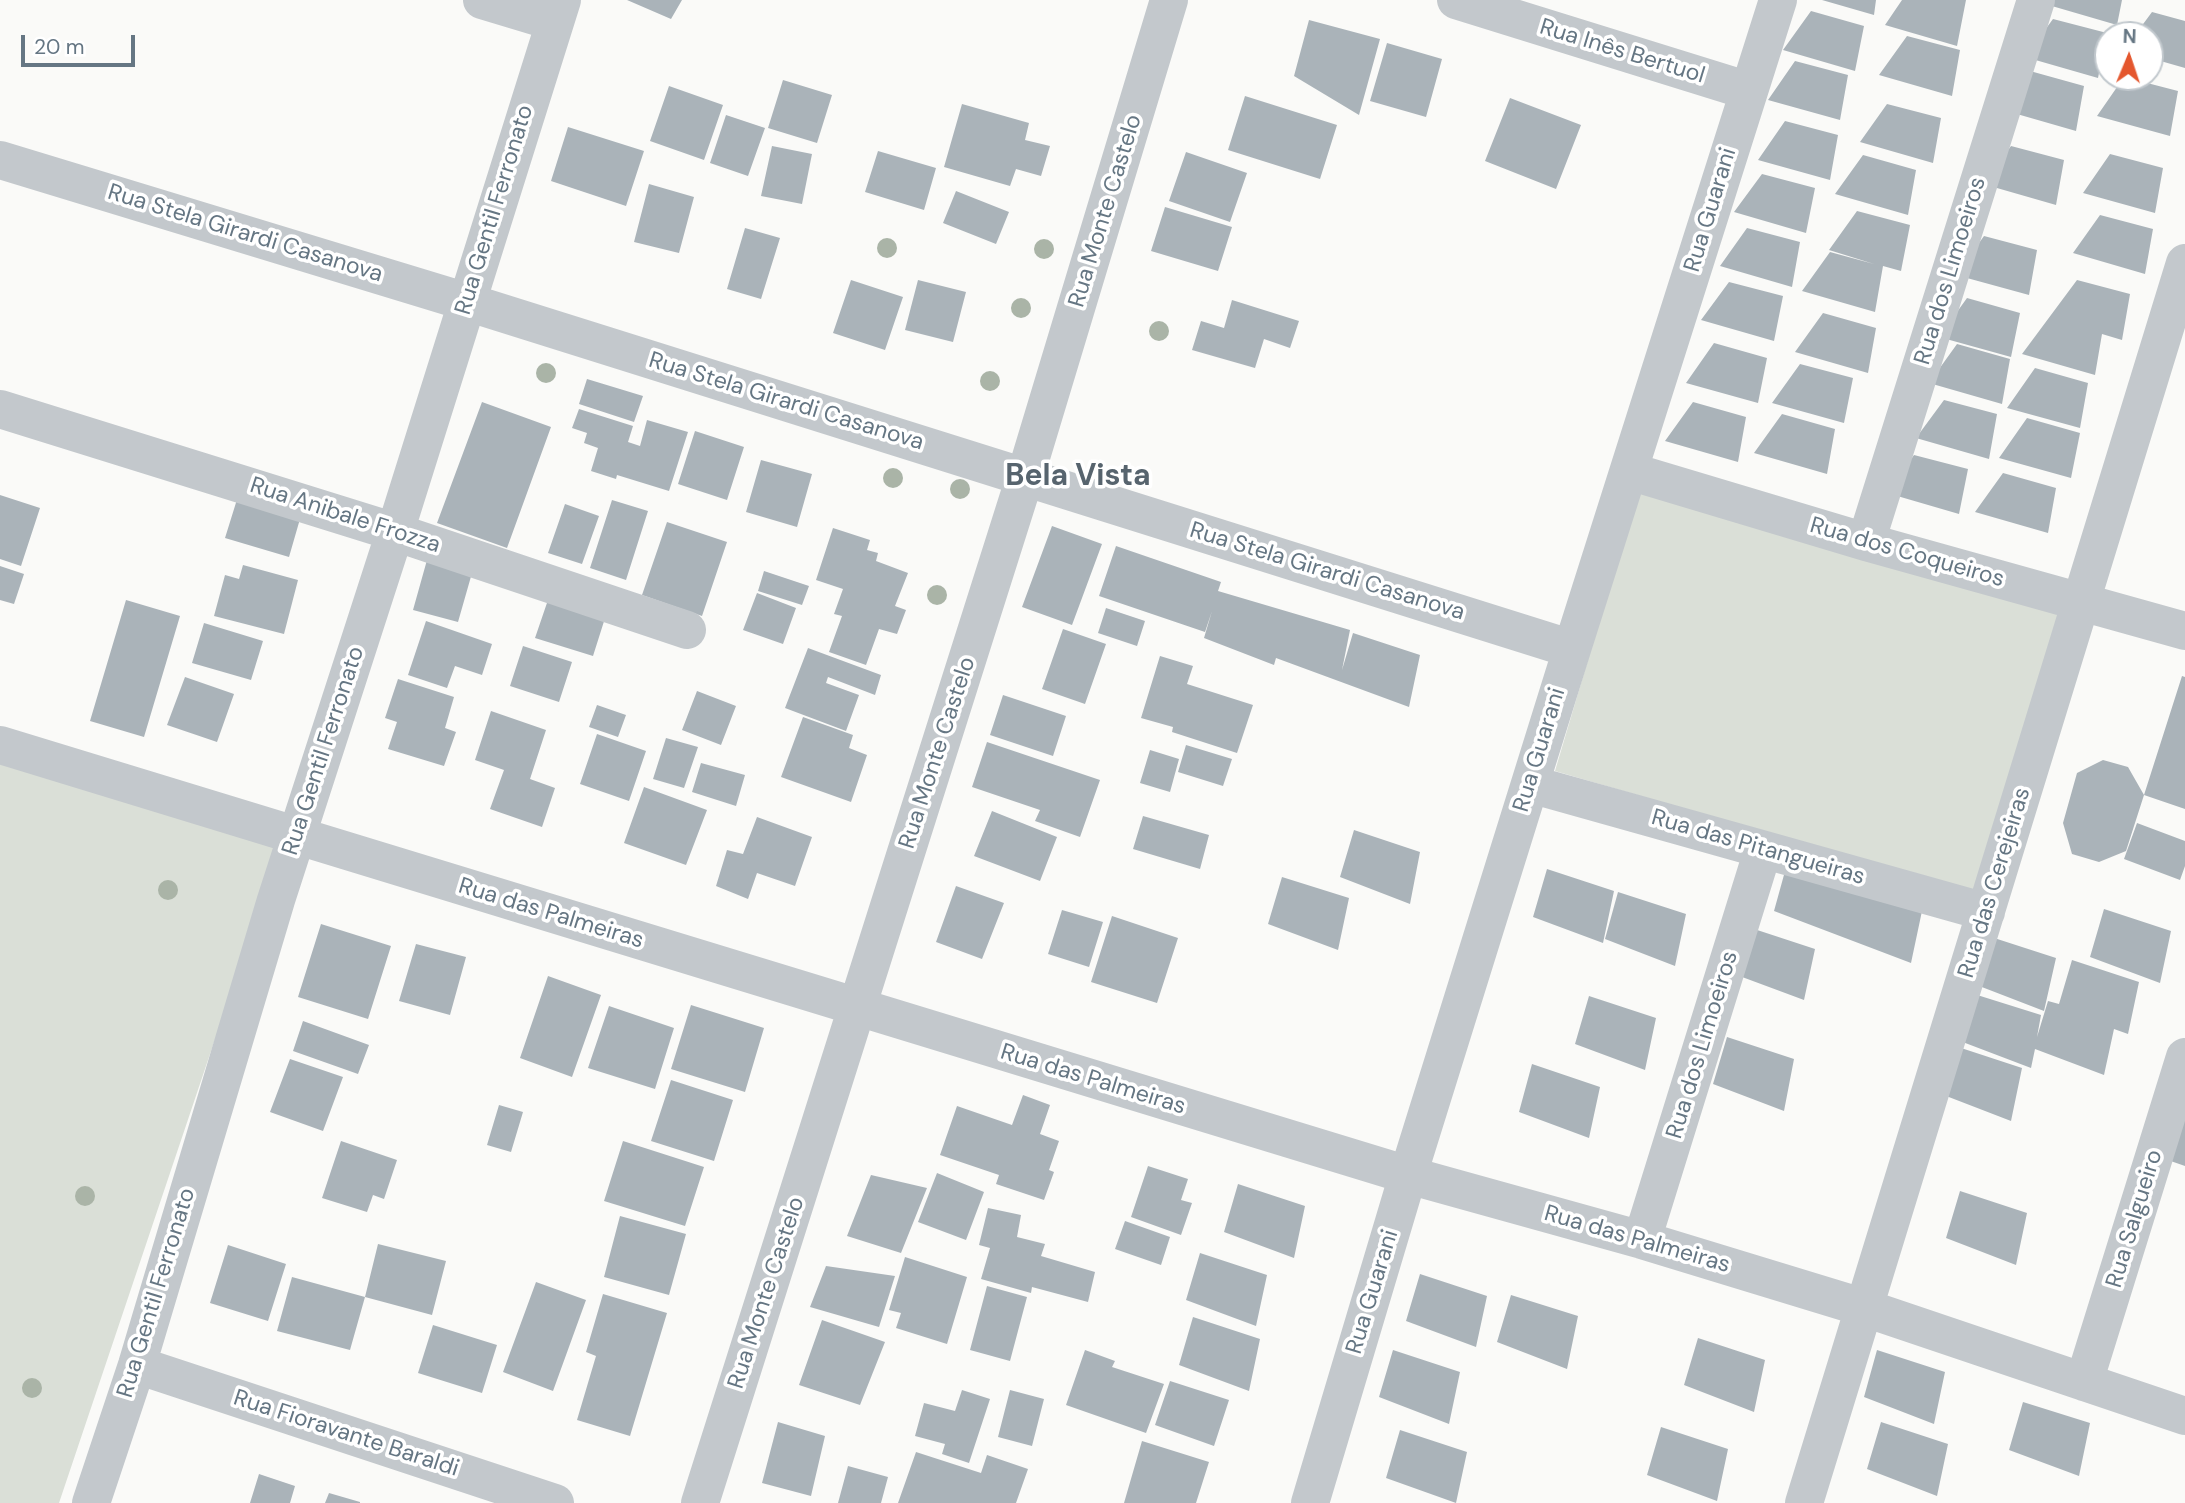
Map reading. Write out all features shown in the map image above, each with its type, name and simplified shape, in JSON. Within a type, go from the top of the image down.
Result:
[{"type":"street","points":[[482,0],[558,11]]},
{"type":"street","name":"Rua Monte Castelo","points":[[700,1503],[1025,477],[1169,0]]},
{"type":"street","name":"Rua Inês Bertuol","points":[[1456,0],[1749,91]]},
{"type":"street","name":"Rua Guarani","points":[[1310,1503],[1408,1175],[1778,0]]},
{"type":"street","name":"Rua dos Limoeiros","points":[[1866,542],[2036,0]]},
{"type":"street","name":"Rua Gentil Ferronato","points":[[91,1503],[137,1365],[296,835],[396,531],[558,11]]},
{"type":"street","name":"Rua Stela Girardi Casanova","points":[[0,159],[467,302],[1572,649]]},
{"type":"street","name":"Rua das Cerejeiras","points":[[1804,1503],[2185,263]]},
{"type":"street","name":"Rua Anibale Frozza","points":[[0,409],[396,531],[687,630]]},
{"type":"street","name":"Rua dos Coqueiros","points":[[1629,471],[1866,542],[2185,631]]},
{"type":"street","name":"Rua das Palmeiras","points":[[0,745],[858,1009],[1408,1175],[1642,1240],[1865,1308],[2185,1416]]},
{"type":"street","name":"Rua das Pitangueiras","points":[[1530,784],[1986,912]]},
{"type":"street","name":"Rua dos Limoeiros","points":[[1642,1240],[1763,850]]},
{"type":"street","name":"Rua Salgueiro","points":[[2084,1382],[2185,1056]]},
{"type":"street","name":"Rua Fioravante Baraldi","points":[[137,1365],[555,1503]]},
{"type":"shaded area","points":[[1638,491],[2059,615],[1976,894],[1555,771]]},
{"type":"shaded area","points":[[0,757],[282,840],[59,1503],[0,1503]]},
{"type":"building","points":[[627,0],[682,0],[671,19]]},
{"type":"building","points":[[1822,0],[1876,0],[1874,15]]},
{"type":"building","points":[[1902,0],[1966,0],[1957,46],[1885,25]]},
{"type":"building","points":[[2048,0],[2122,0],[2118,21],[2103,21],[2045,4]]},
{"type":"building","points":[[1811,11],[1864,26],[1855,71],[1783,50]]},
{"type":"building","points":[[2152,12],[2185,21],[2185,68],[2164,62],[2164,21],[2145,21]]},
{"type":"building","points":[[2053,19],[2094,30],[2094,77],[2025,57]]},
{"type":"building","points":[[1309,20],[1380,39],[1359,115],[1294,76]]},
{"type":"building","points":[[1907,36],[1960,50],[1952,96],[1879,75]]},
{"type":"building","points":[[1387,43],[1442,59],[1426,117],[1370,101]]},
{"type":"building","points":[[1795,61],[1848,75],[1840,120],[1768,100]]},
{"type":"building","points":[[2030,71],[2084,86],[2076,131],[2003,110]]},
{"type":"building","points":[[783,80],[832,95],[817,143],[768,128]]},
{"type":"building","points":[[669,86],[723,105],[704,160],[650,141]]},
{"type":"building","points":[[2164,87],[2178,91],[2170,136],[2097,116],[2114,91],[2164,91]]},
{"type":"building","points":[[1245,96],[1337,125],[1320,179],[1228,150]]},
{"type":"building","points":[[1510,98],[1581,125],[1556,189],[1485,161]]},
{"type":"building","points":[[962,104],[1029,123],[1025,140],[1050,146],[1041,176],[1016,169],[1010,186],[944,167]]},
{"type":"building","points":[[1887,104],[1941,118],[1933,163],[1860,142]]},
{"type":"building","points":[[726,115],[765,128],[748,176],[710,163]]},
{"type":"building","points":[[1785,121],[1838,135],[1830,180],[1758,160]]},
{"type":"building","points":[[568,127],[644,151],[626,206],[551,181]]},
{"type":"building","points":[[772,146],[812,154],[802,204],[761,196]]},
{"type":"building","points":[[2011,146],[2064,160],[2056,205],[1983,184]]},
{"type":"building","points":[[878,151],[936,168],[924,210],[865,192]]},
{"type":"building","points":[[1186,152],[1247,173],[1230,222],[1169,201]]},
{"type":"building","points":[[2110,154],[2163,168],[2155,213],[2083,193]]},
{"type":"building","points":[[1863,155],[1916,170],[1908,215],[1835,194]]},
{"type":"building","points":[[1762,174],[1815,188],[1806,233],[1734,212]]},
{"type":"building","points":[[649,184],[694,197],[679,253],[634,242]]},
{"type":"building","points":[[956,191],[1009,212],[996,244],[943,223]]},
{"type":"building","points":[[1165,207],[1232,227],[1218,271],[1151,251]]},
{"type":"building","points":[[1857,211],[1910,225],[1901,271],[1883,266],[1875,312],[1802,291],[1830,252],[1874,264],[1829,250]]},
{"type":"building","points":[[2100,215],[2153,229],[2145,274],[2073,253]]},
{"type":"building","points":[[745,228],[780,238],[761,299],[727,289]]},
{"type":"building","points":[[1747,228],[1800,242],[1792,287],[1720,266]]},
{"type":"building","points":[[1984,236],[2037,250],[2029,295],[1956,275]]},
{"type":"building","points":[[851,280],[903,297],[885,350],[833,333]]},
{"type":"building","points":[[918,280],[966,292],[953,342],[905,330]]},
{"type":"building","points":[[2077,280],[2130,294],[2122,340],[2102,334],[2095,375],[2022,354]]},
{"type":"building","points":[[1729,282],[1783,296],[1774,341],[1701,320]]},
{"type":"building","points":[[1967,298],[2020,313],[2011,357],[1939,337]]},
{"type":"building","points":[[1232,300],[1299,321],[1290,348],[1264,339],[1255,368],[1192,350],[1201,321],[1224,328]]},
{"type":"building","points":[[1823,313],[1876,328],[1868,373],[1795,352]]},
{"type":"building","points":[[1714,343],[1767,358],[1758,403],[1686,383]]},
{"type":"building","points":[[1957,344],[2010,359],[2002,404],[1929,383]]},
{"type":"building","points":[[1800,364],[1853,378],[1844,423],[1772,403]]},
{"type":"building","points":[[2035,368],[2088,383],[2080,428],[2007,408]]},
{"type":"building","points":[[587,379],[643,396],[634,422],[579,404]]},
{"type":"building","points":[[1944,400],[1997,414],[1989,459],[1916,438]]},
{"type":"building","points":[[482,402],[551,427],[507,548],[437,523]]},
{"type":"building","points":[[1693,402],[1746,417],[1738,462],[1665,441]]},
{"type":"building","points":[[579,409],[633,426],[628,442],[640,446],[647,420],[688,432],[669,491],[617,475],[616,479],[591,471],[598,448],[584,443],[587,433],[572,428]]},
{"type":"building","points":[[1782,414],[1835,429],[1827,474],[1754,453]]},
{"type":"building","points":[[2027,418],[2080,433],[2071,478],[1999,458]]},
{"type":"building","points":[[695,431],[744,447],[727,500],[678,484]]},
{"type":"building","points":[[1914,455],[1968,469],[1959,514],[1887,493]]},
{"type":"building","points":[[761,460],[812,474],[797,527],[746,512]]},
{"type":"building","points":[[2003,473],[2056,488],[2048,533],[1975,512]]},
{"type":"building","points":[[239,493],[302,512],[289,557],[225,538]]},
{"type":"building","points":[[0,495],[40,508],[21,566],[0,559]]},
{"type":"building","points":[[612,500],[648,511],[626,580],[590,568]]},
{"type":"building","points":[[565,504],[599,516],[582,564],[548,553]]},
{"type":"building","points":[[667,522],[727,542],[702,616],[642,595]]},
{"type":"building","points":[[1052,526],[1102,544],[1072,625],[1022,607]]},
{"type":"building","points":[[833,528],[870,540],[867,550],[878,553],[876,561],[908,573],[895,606],[906,610],[897,634],[879,629],[866,665],[829,652],[842,616],[834,614],[843,589],[816,580]]},
{"type":"building","points":[[1116,546],[1221,582],[1218,591],[1350,630],[1342,670],[1353,633],[1420,655],[1409,707],[1276,658],[1274,665],[1204,638],[1212,611],[1205,632],[1099,596]]},
{"type":"building","points":[[427,560],[472,573],[458,622],[413,610]]},
{"type":"building","points":[[243,565],[298,580],[284,634],[214,616],[225,575],[239,579]]},
{"type":"building","points":[[0,566],[24,574],[14,604],[0,600]]},
{"type":"building","points":[[764,571],[809,586],[802,605],[758,591]]},
{"type":"building","points":[[757,593],[796,608],[783,644],[743,630]]},
{"type":"building","points":[[549,597],[606,615],[593,656],[535,638]]},
{"type":"building","points":[[126,600],[180,616],[144,737],[90,721]]},
{"type":"building","points":[[1106,608],[1145,621],[1137,646],[1098,633]]},
{"type":"building","points":[[426,621],[492,644],[482,675],[455,666],[447,688],[408,675]]},
{"type":"building","points":[[204,623],[263,641],[251,680],[192,663]]},
{"type":"building","points":[[1063,629],[1106,644],[1085,704],[1042,689]]},
{"type":"building","points":[[523,646],[572,662],[559,702],[510,686]]},
{"type":"building","points":[[808,648],[881,675],[875,695],[828,677],[826,683],[859,695],[846,731],[785,708]]},
{"type":"building","points":[[1160,656],[1193,666],[1187,684],[1253,705],[1237,753],[1172,732],[1173,727],[1141,718]]},
{"type":"building","points":[[2182,676],[2185,677],[2185,809],[2144,795]]},
{"type":"building","points":[[185,677],[234,694],[217,742],[167,725]]},
{"type":"building","points":[[398,679],[454,697],[445,728],[456,732],[444,766],[388,749],[397,722],[385,718]]},
{"type":"building","points":[[697,691],[736,706],[721,745],[682,730]]},
{"type":"building","points":[[1003,695],[1066,716],[1053,756],[990,735]]},
{"type":"building","points":[[597,705],[626,715],[618,737],[589,727]]},
{"type":"building","points":[[491,711],[546,730],[530,779],[555,788],[542,827],[490,809],[504,770],[475,760]]},
{"type":"building","points":[[803,717],[853,735],[849,748],[867,755],[851,802],[781,777]]},
{"type":"building","points":[[597,734],[646,751],[629,801],[580,784]]},
{"type":"building","points":[[666,738],[698,747],[684,788],[653,779]]},
{"type":"building","points":[[987,742],[1100,780],[1080,837],[1035,821],[1040,810],[972,787]]},
{"type":"building","points":[[1186,745],[1232,759],[1223,786],[1178,772]]},
{"type":"building","points":[[1150,750],[1179,759],[1170,792],[1140,783]]},
{"type":"building","points":[[2103,760],[2128,767],[2144,795],[2126,851],[2099,862],[2072,854],[2063,823],[2077,773]]},
{"type":"building","points":[[701,763],[745,775],[736,806],[692,792]]},
{"type":"building","points":[[644,787],[707,810],[686,865],[624,843]]},
{"type":"building","points":[[992,811],[1057,837],[1040,881],[974,856]]},
{"type":"building","points":[[1143,816],[1209,835],[1200,869],[1133,849]]},
{"type":"building","points":[[757,817],[812,837],[795,886],[757,873],[748,899],[716,886],[727,850],[743,854]]},
{"type":"building","points":[[2137,823],[2185,841],[2185,866],[2180,880],[2124,859]]},
{"type":"building","points":[[1354,830],[1420,852],[1410,904],[1340,877]]},
{"type":"building","points":[[1787,864],[1922,911],[1911,963],[1774,911]]},
{"type":"building","points":[[1547,869],[1614,891],[1603,943],[1533,917]]},
{"type":"building","points":[[1282,877],[1349,898],[1338,950],[1268,924]]},
{"type":"building","points":[[956,886],[1004,903],[982,959],[936,942]]},
{"type":"building","points":[[1618,892],[1686,914],[1675,966],[1605,939]]},
{"type":"building","points":[[2104,909],[2171,931],[2160,983],[2090,957]]},
{"type":"building","points":[[1062,910],[1103,922],[1089,967],[1048,954]]},
{"type":"building","points":[[1112,916],[1178,938],[1157,1003],[1091,982]]},
{"type":"building","points":[[321,924],[391,946],[368,1019],[298,997]]},
{"type":"building","points":[[1748,927],[1815,949],[1804,1000],[1734,974]]},
{"type":"building","points":[[1988,936],[2056,958],[2044,1011],[1974,984]]},
{"type":"building","points":[[416,944],[466,957],[450,1015],[399,1001]]},
{"type":"building","points":[[2072,960],[2139,982],[2128,1034],[2114,1029],[2104,1075],[2035,1049],[2031,1068],[1960,1041],[1974,994],[2041,1015],[2037,1037],[2048,1001],[2059,1004]]},
{"type":"building","points":[[548,976],[601,995],[572,1077],[520,1058]]},
{"type":"building","points":[[1589,996],[1656,1018],[1645,1070],[1575,1044]]},
{"type":"building","points":[[691,1005],[764,1028],[745,1092],[671,1069]]},
{"type":"building","points":[[609,1006],[674,1028],[655,1089],[588,1068]]},
{"type":"building","points":[[303,1021],[369,1045],[358,1074],[293,1051]]},
{"type":"building","points":[[1727,1037],[1794,1059],[1784,1111],[1713,1084]]},
{"type":"building","points":[[1955,1046],[2022,1068],[2011,1121],[1941,1094]]},
{"type":"building","points":[[290,1059],[343,1077],[323,1131],[270,1112]]},
{"type":"building","points":[[1532,1064],[1600,1087],[1589,1138],[1519,1112]]},
{"type":"building","points":[[671,1080],[733,1100],[714,1161],[651,1141]]},
{"type":"building","points":[[1023,1095],[1050,1105],[1040,1134],[1059,1141],[1049,1170],[1054,1172],[1044,1200],[996,1184],[999,1175],[940,1155],[957,1106],[1012,1125]]},
{"type":"building","points":[[499,1105],[523,1112],[511,1152],[487,1145]]},
{"type":"building","points":[[2185,1113],[2185,1166],[2162,1158]]},
{"type":"building","points":[[341,1141],[397,1160],[384,1199],[373,1195],[367,1212],[322,1198]]},
{"type":"building","points":[[623,1141],[704,1167],[685,1226],[604,1201]]},
{"type":"building","points":[[1148,1166],[1188,1179],[1181,1200],[1192,1203],[1181,1235],[1131,1217]]},
{"type":"building","points":[[937,1173],[984,1192],[966,1240],[918,1222]]},
{"type":"building","points":[[871,1175],[927,1188],[901,1253],[847,1236]]},
{"type":"building","points":[[1238,1184],[1305,1206],[1294,1258],[1224,1232]]},
{"type":"building","points":[[1960,1191],[2027,1213],[2016,1265],[1946,1238]]},
{"type":"building","points":[[988,1208],[1021,1215],[1017,1237],[1045,1244],[1041,1256],[1095,1272],[1088,1302],[1032,1287],[1031,1293],[981,1279],[990,1248],[979,1245]]},
{"type":"building","points":[[620,1216],[686,1234],[669,1295],[604,1277]]},
{"type":"building","points":[[1125,1221],[1170,1237],[1161,1265],[1115,1249]]},
{"type":"building","points":[[378,1244],[446,1261],[432,1315],[365,1297]]},
{"type":"building","points":[[228,1245],[286,1264],[268,1321],[210,1303]]},
{"type":"building","points":[[1200,1253],[1267,1275],[1256,1326],[1186,1300]]},
{"type":"building","points":[[905,1257],[967,1277],[947,1344],[896,1328],[901,1313],[889,1310]]},
{"type":"building","points":[[826,1266],[895,1276],[879,1327],[810,1307]]},
{"type":"building","points":[[1420,1274],[1487,1296],[1476,1347],[1406,1321]]},
{"type":"building","points":[[292,1277],[365,1297],[350,1350],[277,1331]]},
{"type":"building","points":[[536,1282],[586,1300],[553,1391],[503,1372]]},
{"type":"building","points":[[987,1286],[1027,1297],[1010,1361],[970,1350]]},
{"type":"building","points":[[603,1294],[667,1313],[630,1436],[577,1420],[596,1356],[586,1352]]},
{"type":"building","points":[[1511,1295],[1578,1316],[1567,1369],[1497,1342]]},
{"type":"building","points":[[1193,1317],[1260,1339],[1249,1391],[1179,1365]]},
{"type":"building","points":[[822,1320],[885,1342],[860,1405],[799,1385]]},
{"type":"building","points":[[433,1325],[497,1345],[482,1393],[418,1373]]},
{"type":"building","points":[[1698,1338],[1765,1360],[1754,1412],[1684,1385]]},
{"type":"building","points":[[1085,1350],[1115,1361],[1112,1367],[1164,1384],[1146,1433],[1066,1405]]},
{"type":"building","points":[[1393,1350],[1460,1372],[1449,1424],[1379,1397]]},
{"type":"building","points":[[1877,1350],[1945,1372],[1934,1424],[1864,1397]]},
{"type":"building","points":[[1170,1381],[1229,1400],[1214,1446],[1155,1425]]},
{"type":"building","points":[[962,1390],[990,1399],[969,1463],[942,1454],[945,1444],[915,1436],[924,1403],[955,1411]]},
{"type":"building","points":[[1010,1390],[1044,1399],[1032,1446],[998,1437]]},
{"type":"building","points":[[2023,1402],[2090,1423],[2079,1476],[2009,1450]]},
{"type":"building","points":[[778,1422],[825,1436],[811,1496],[762,1483]]},
{"type":"building","points":[[1881,1422],[1948,1444],[1937,1496],[1867,1469]]},
{"type":"building","points":[[1661,1427],[1728,1449],[1717,1501],[1647,1475]]},
{"type":"building","points":[[1400,1430],[1467,1452],[1456,1503],[1386,1478]]},
{"type":"building","points":[[1142,1441],[1209,1462],[1196,1503],[1124,1503]]},
{"type":"building","points":[[916,1452],[981,1473],[987,1455],[1028,1469],[1016,1503],[898,1503]]},
{"type":"building","points":[[848,1466],[888,1477],[881,1503],[838,1503]]},
{"type":"building","points":[[259,1474],[295,1486],[290,1503],[250,1503]]},
{"type":"building","points":[[329,1493],[360,1502],[360,1503],[325,1503]]},
{"type":"district","name":"Bela Vista","points":[[1078,477]]}]
